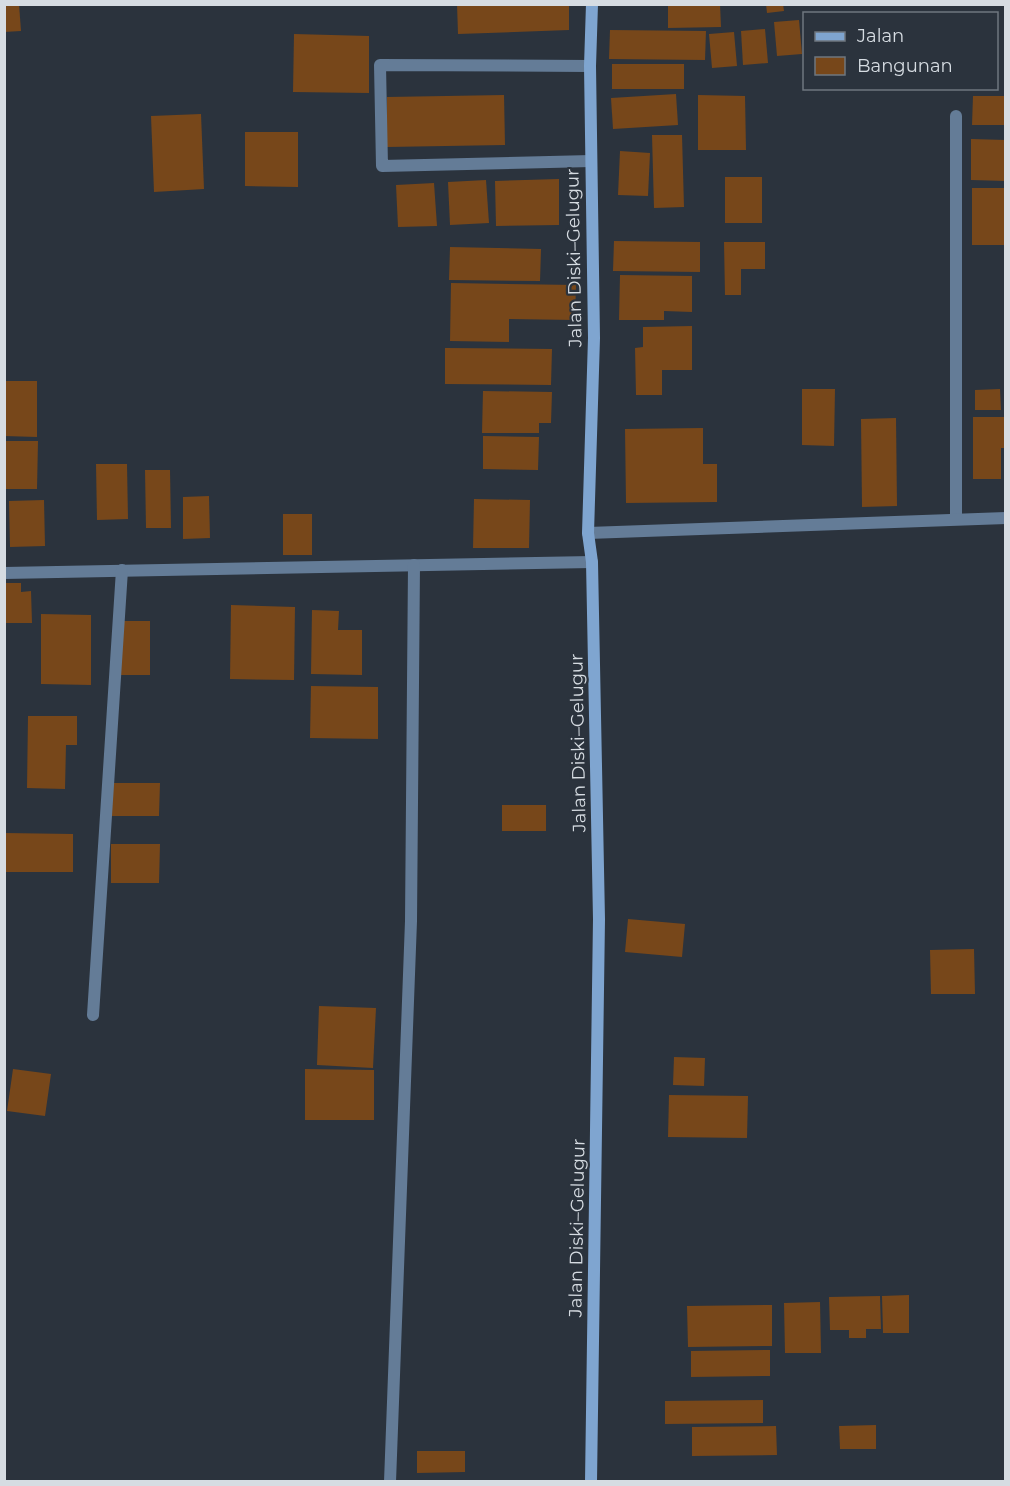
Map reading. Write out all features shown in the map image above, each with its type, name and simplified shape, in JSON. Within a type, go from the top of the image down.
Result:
[{"type":"main road","name":"Jalan Diski–Gelugur","points":[[591,1482],[600,919],[592,562],[588,533],[594,338],[590,66],[592,4]]},
{"type":"street","points":[[590,66],[380,65],[382,166],[591,160]]},
{"type":"street","points":[[956,116],[956,519]]},
{"type":"street","points":[[588,533],[1005,518]]},
{"type":"street","points":[[4,573],[592,562]]},
{"type":"street","points":[[390,1482],[411,921],[414,565]]},
{"type":"street","points":[[93,1015],[122,570]]},
{"type":"building","points":[[4,4],[19,4],[21,31],[4,32]]},
{"type":"building","points":[[457,4],[569,4],[569,30],[458,34]]},
{"type":"building","points":[[668,4],[720,4],[721,27],[668,28]]},
{"type":"building","points":[[766,4],[783,4],[784,11],[767,13]]},
{"type":"building","points":[[799,20],[802,54],[777,56],[774,22]]},
{"type":"building","points":[[765,29],[768,63],[743,65],[741,31]]},
{"type":"building","points":[[610,30],[706,31],[705,60],[609,59]]},
{"type":"building","points":[[734,32],[737,66],[712,68],[709,34]]},
{"type":"building","points":[[294,34],[369,36],[369,93],[293,92]]},
{"type":"building","points":[[612,64],[684,64],[684,89],[612,89]]},
{"type":"building","points":[[676,94],[678,125],[613,129],[611,98]]},
{"type":"building","points":[[504,95],[505,145],[387,147],[387,97]]},
{"type":"building","points":[[698,95],[745,96],[746,150],[698,150]]},
{"type":"building","points":[[973,96],[1006,96],[1006,125],[972,125]]},
{"type":"building","points":[[201,114],[204,189],[154,192],[151,116]]},
{"type":"building","points":[[245,132],[298,132],[298,187],[245,186]]},
{"type":"building","points":[[652,135],[682,135],[684,207],[654,208]]},
{"type":"building","points":[[971,139],[1006,140],[1006,181],[971,180]]},
{"type":"building","points":[[620,151],[650,153],[648,196],[618,195]]},
{"type":"building","points":[[725,177],[762,177],[762,223],[725,223]]},
{"type":"building","points":[[559,179],[559,225],[496,226],[495,181]]},
{"type":"building","points":[[486,180],[489,223],[450,225],[448,182]]},
{"type":"building","points":[[434,183],[437,226],[398,227],[396,185]]},
{"type":"building","points":[[972,188],[1006,188],[1005,245],[972,245]]},
{"type":"building","points":[[614,241],[700,242],[700,272],[613,271]]},
{"type":"building","points":[[724,242],[765,242],[765,269],[741,269],[741,295],[725,295]]},
{"type":"building","points":[[450,247],[541,249],[540,281],[449,280]]},
{"type":"building","points":[[620,275],[692,276],[692,312],[664,311],[664,320],[619,320]]},
{"type":"building","points":[[451,283],[576,285],[575,320],[509,319],[509,342],[450,341]]},
{"type":"building","points":[[692,326],[692,370],[662,370],[662,395],[636,395],[635,348],[643,347],[643,327]]},
{"type":"building","points":[[445,348],[552,349],[551,385],[445,384]]},
{"type":"building","points":[[4,381],[37,381],[37,437],[4,436]]},
{"type":"building","points":[[802,389],[835,389],[834,446],[802,445]]},
{"type":"building","points":[[1000,389],[1001,410],[975,410],[975,390]]},
{"type":"building","points":[[483,391],[552,392],[551,423],[539,423],[539,433],[482,433]]},
{"type":"building","points":[[973,417],[1006,417],[1006,448],[1001,448],[1001,479],[973,479]]},
{"type":"building","points":[[896,418],[897,506],[862,507],[861,419]]},
{"type":"building","points":[[703,428],[703,464],[717,464],[717,502],[626,503],[625,429]]},
{"type":"building","points":[[483,436],[539,437],[538,470],[483,469]]},
{"type":"building","points":[[4,441],[38,441],[37,489],[4,489]]},
{"type":"building","points":[[96,464],[127,464],[128,519],[97,520]]},
{"type":"building","points":[[145,470],[170,470],[171,528],[146,528]]},
{"type":"building","points":[[209,496],[210,538],[183,539],[183,497]]},
{"type":"building","points":[[474,499],[530,500],[529,548],[473,548]]},
{"type":"building","points":[[44,500],[45,546],[10,547],[9,501]]},
{"type":"building","points":[[283,514],[312,514],[312,555],[283,555]]},
{"type":"building","points":[[4,583],[21,583],[21,592],[31,591],[32,623],[4,623]]},
{"type":"building","points":[[231,605],[295,607],[294,680],[230,679]]},
{"type":"building","points":[[312,610],[339,611],[338,630],[362,630],[362,675],[311,674]]},
{"type":"building","points":[[41,614],[91,615],[91,685],[41,684]]},
{"type":"building","points":[[121,621],[150,621],[150,675],[120,675]]},
{"type":"building","points":[[311,686],[378,687],[378,739],[310,738]]},
{"type":"building","points":[[28,716],[77,716],[77,745],[66,745],[65,789],[27,788]]},
{"type":"building","points":[[110,783],[160,783],[159,816],[110,816]]},
{"type":"building","points":[[502,805],[546,805],[546,831],[502,831]]},
{"type":"building","points":[[5,833],[73,834],[73,872],[5,872]]},
{"type":"building","points":[[111,844],[160,844],[159,883],[111,883]]},
{"type":"building","points":[[628,919],[685,924],[682,957],[625,952]]},
{"type":"building","points":[[974,949],[975,994],[931,994],[930,950]]},
{"type":"building","points":[[319,1006],[376,1008],[373,1068],[317,1065]]},
{"type":"building","points":[[674,1057],[705,1058],[704,1086],[673,1085]]},
{"type":"building","points":[[13,1069],[51,1074],[45,1116],[7,1111]]},
{"type":"building","points":[[305,1069],[374,1070],[374,1120],[305,1120]]},
{"type":"building","points":[[669,1095],[748,1096],[747,1138],[668,1137]]},
{"type":"building","points":[[909,1295],[909,1333],[883,1333],[882,1296]]},
{"type":"building","points":[[880,1296],[881,1329],[866,1329],[866,1338],[849,1338],[849,1330],[830,1330],[829,1297]]},
{"type":"building","points":[[820,1302],[821,1353],[785,1353],[784,1303]]},
{"type":"building","points":[[772,1305],[772,1346],[688,1347],[687,1306]]},
{"type":"building","points":[[770,1350],[770,1376],[691,1377],[691,1351]]},
{"type":"building","points":[[763,1400],[763,1423],[665,1424],[665,1401]]},
{"type":"building","points":[[876,1425],[876,1449],[840,1449],[839,1426]]},
{"type":"building","points":[[776,1426],[777,1455],[692,1456],[692,1427]]},
{"type":"building","points":[[417,1451],[465,1451],[465,1472],[417,1473]]}]
